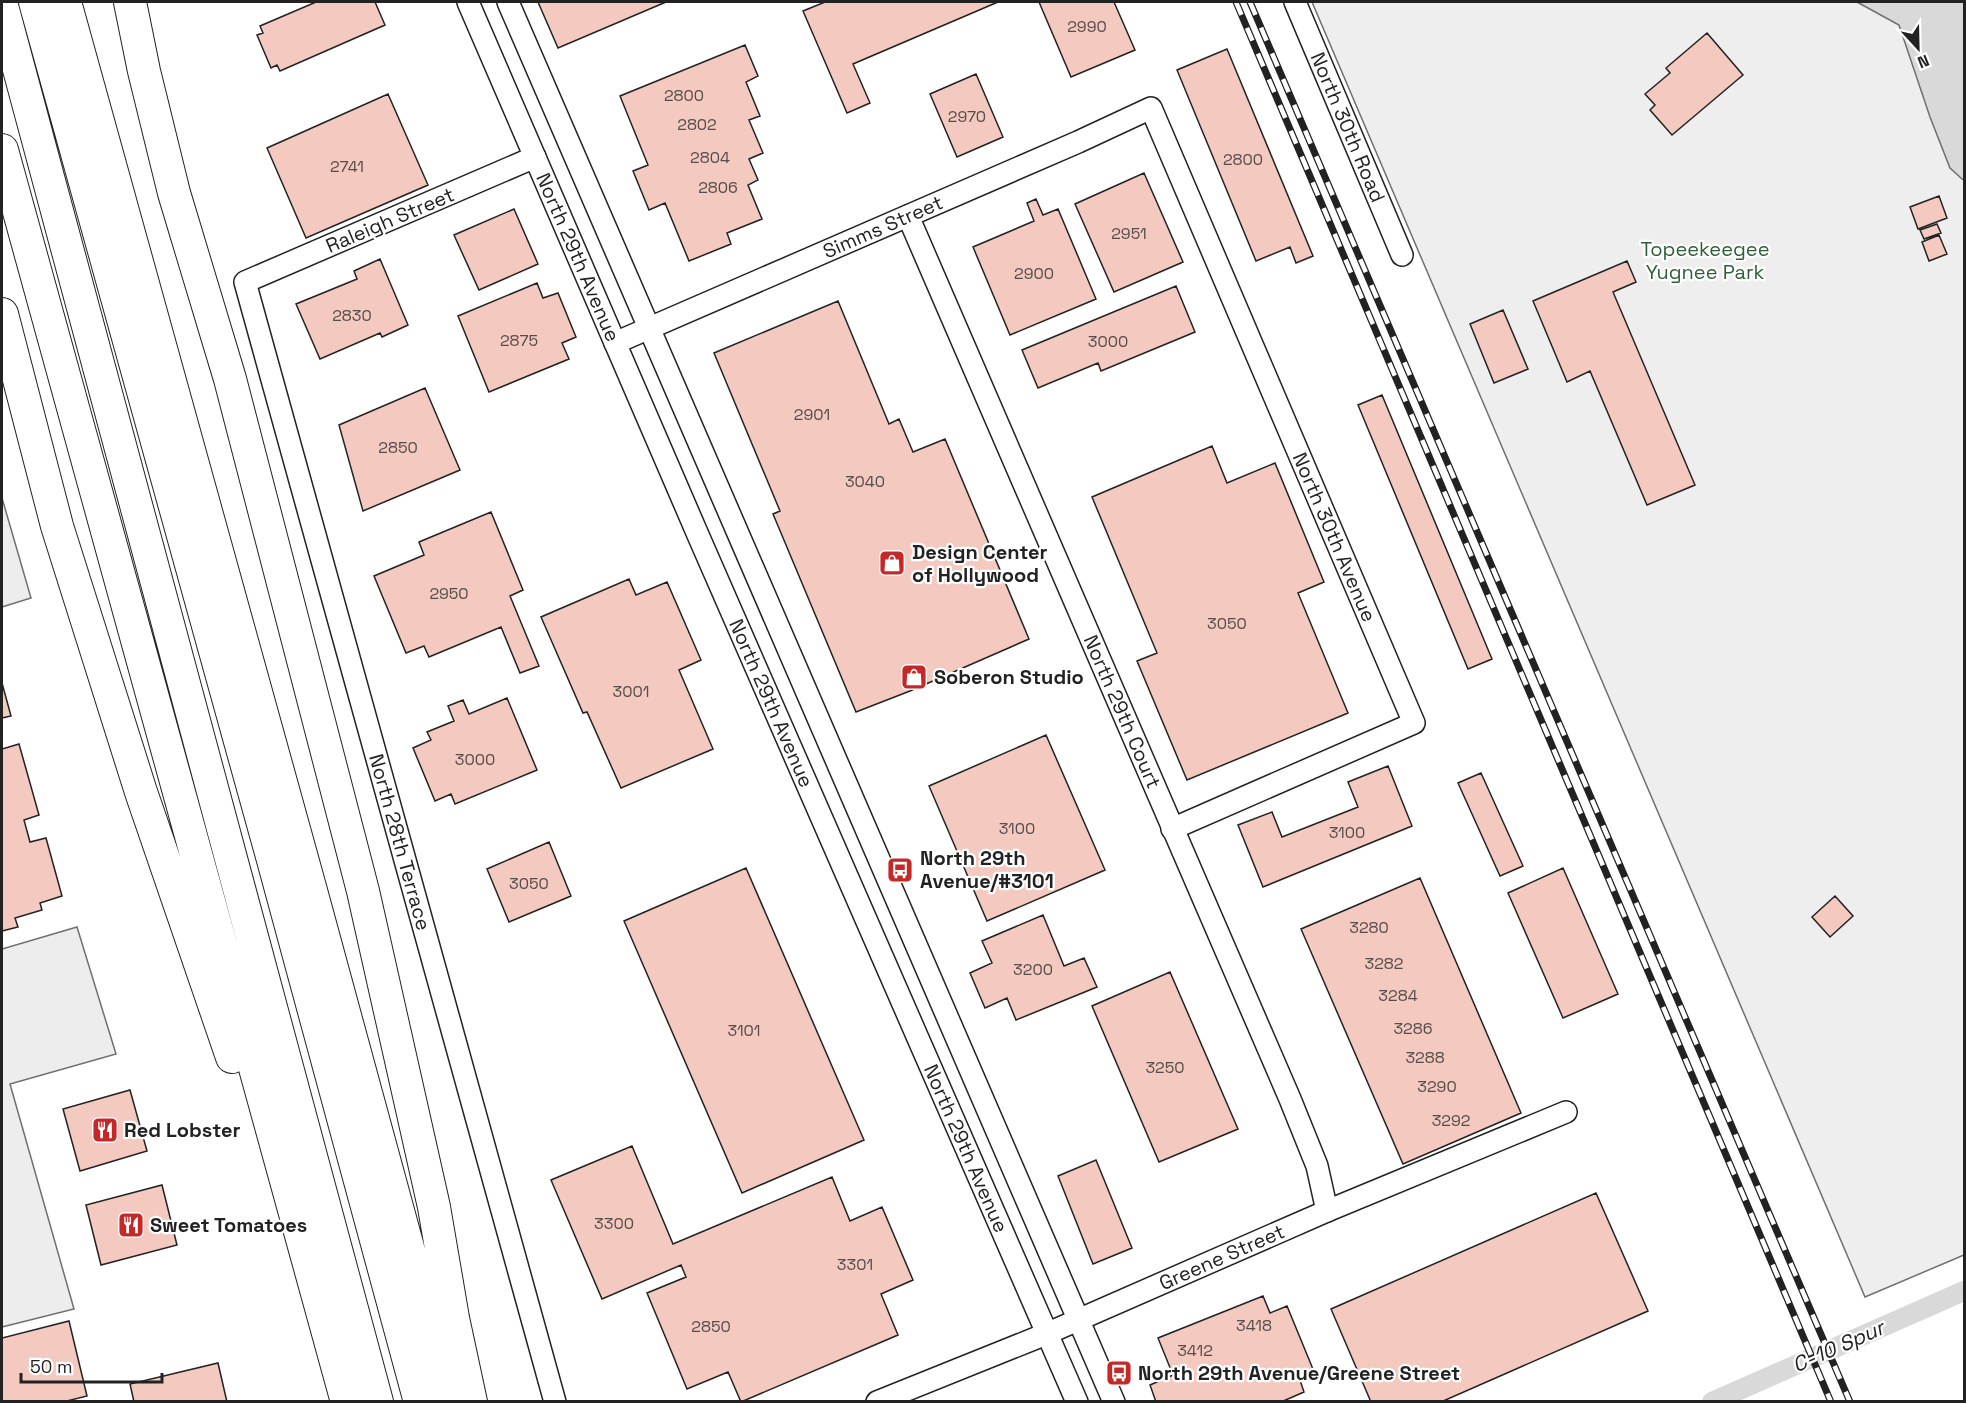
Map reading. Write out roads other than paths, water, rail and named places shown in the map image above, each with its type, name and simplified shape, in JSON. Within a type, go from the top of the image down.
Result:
[{"type":"highway","points":[[35,2],[420,1401]]},
{"type":"highway","points":[[65,2],[450,1401]]},
{"type":"highway","points":[[130,2],[144,71],[174,193],[230,379],[363,891],[434,1208],[453,1318],[471,1401]]},
{"type":"highway","points":[[2,6],[377,1401]]},
{"type":"highway","points":[[2,150],[347,1401]]},
{"type":"highway","points":[[2,314],[57,526],[137,781],[333,1349]]},
{"type":"street","name":"North 29th Avenue","points":[[468,2],[1077,1401]]},
{"type":"street","name":"North 29th Avenue","points":[[508,2],[1114,1401]]},
{"type":"street","name":"North 30th Road","points":[[1295,2],[1402,255]]},
{"type":"street","name":"Simms Street","points":[[615,342],[1151,108]]},
{"type":"street","name":"North 30th Avenue","points":[[1151,108],[1414,723],[1172,829]]},
{"type":"street","name":"Raleigh Street","points":[[245,282],[535,157]]},
{"type":"street","name":"North 29th Court","points":[[908,216],[1317,1166],[1327,1211]]},
{"type":"street","name":"North 28th Terrace","points":[[245,282],[555,1401]]},
{"type":"street","name":"Greene Street","points":[[877,1401],[1046,1334],[1327,1211],[1566,1112]]},
{"type":"waterway","name":"C-10 Spur","points":[[1712,1402],[1964,1291]]},
{"type":"railway","points":[[1236,2],[1831,1402]]},
{"type":"railway","points":[[1250,2],[1850,1402]]},
{"type":"place","name":"Design Center of Hollywood","points":[[892,563]]},
{"type":"place","name":"Soberon Studio","points":[[914,677]]},
{"type":"place","name":"North 29th Avenue/#3101","points":[[900,870]]},
{"type":"place","name":"Red Lobster","points":[[105,1130]]},
{"type":"place","name":"Sweet Tomatoes","points":[[131,1225]]},
{"type":"place","name":"North 29th Avenue/Greene Street","points":[[1119,1373]]},
{"type":"park label","name":"Topeekeegee Yugnee Park","points":[[1705,260]]}]
